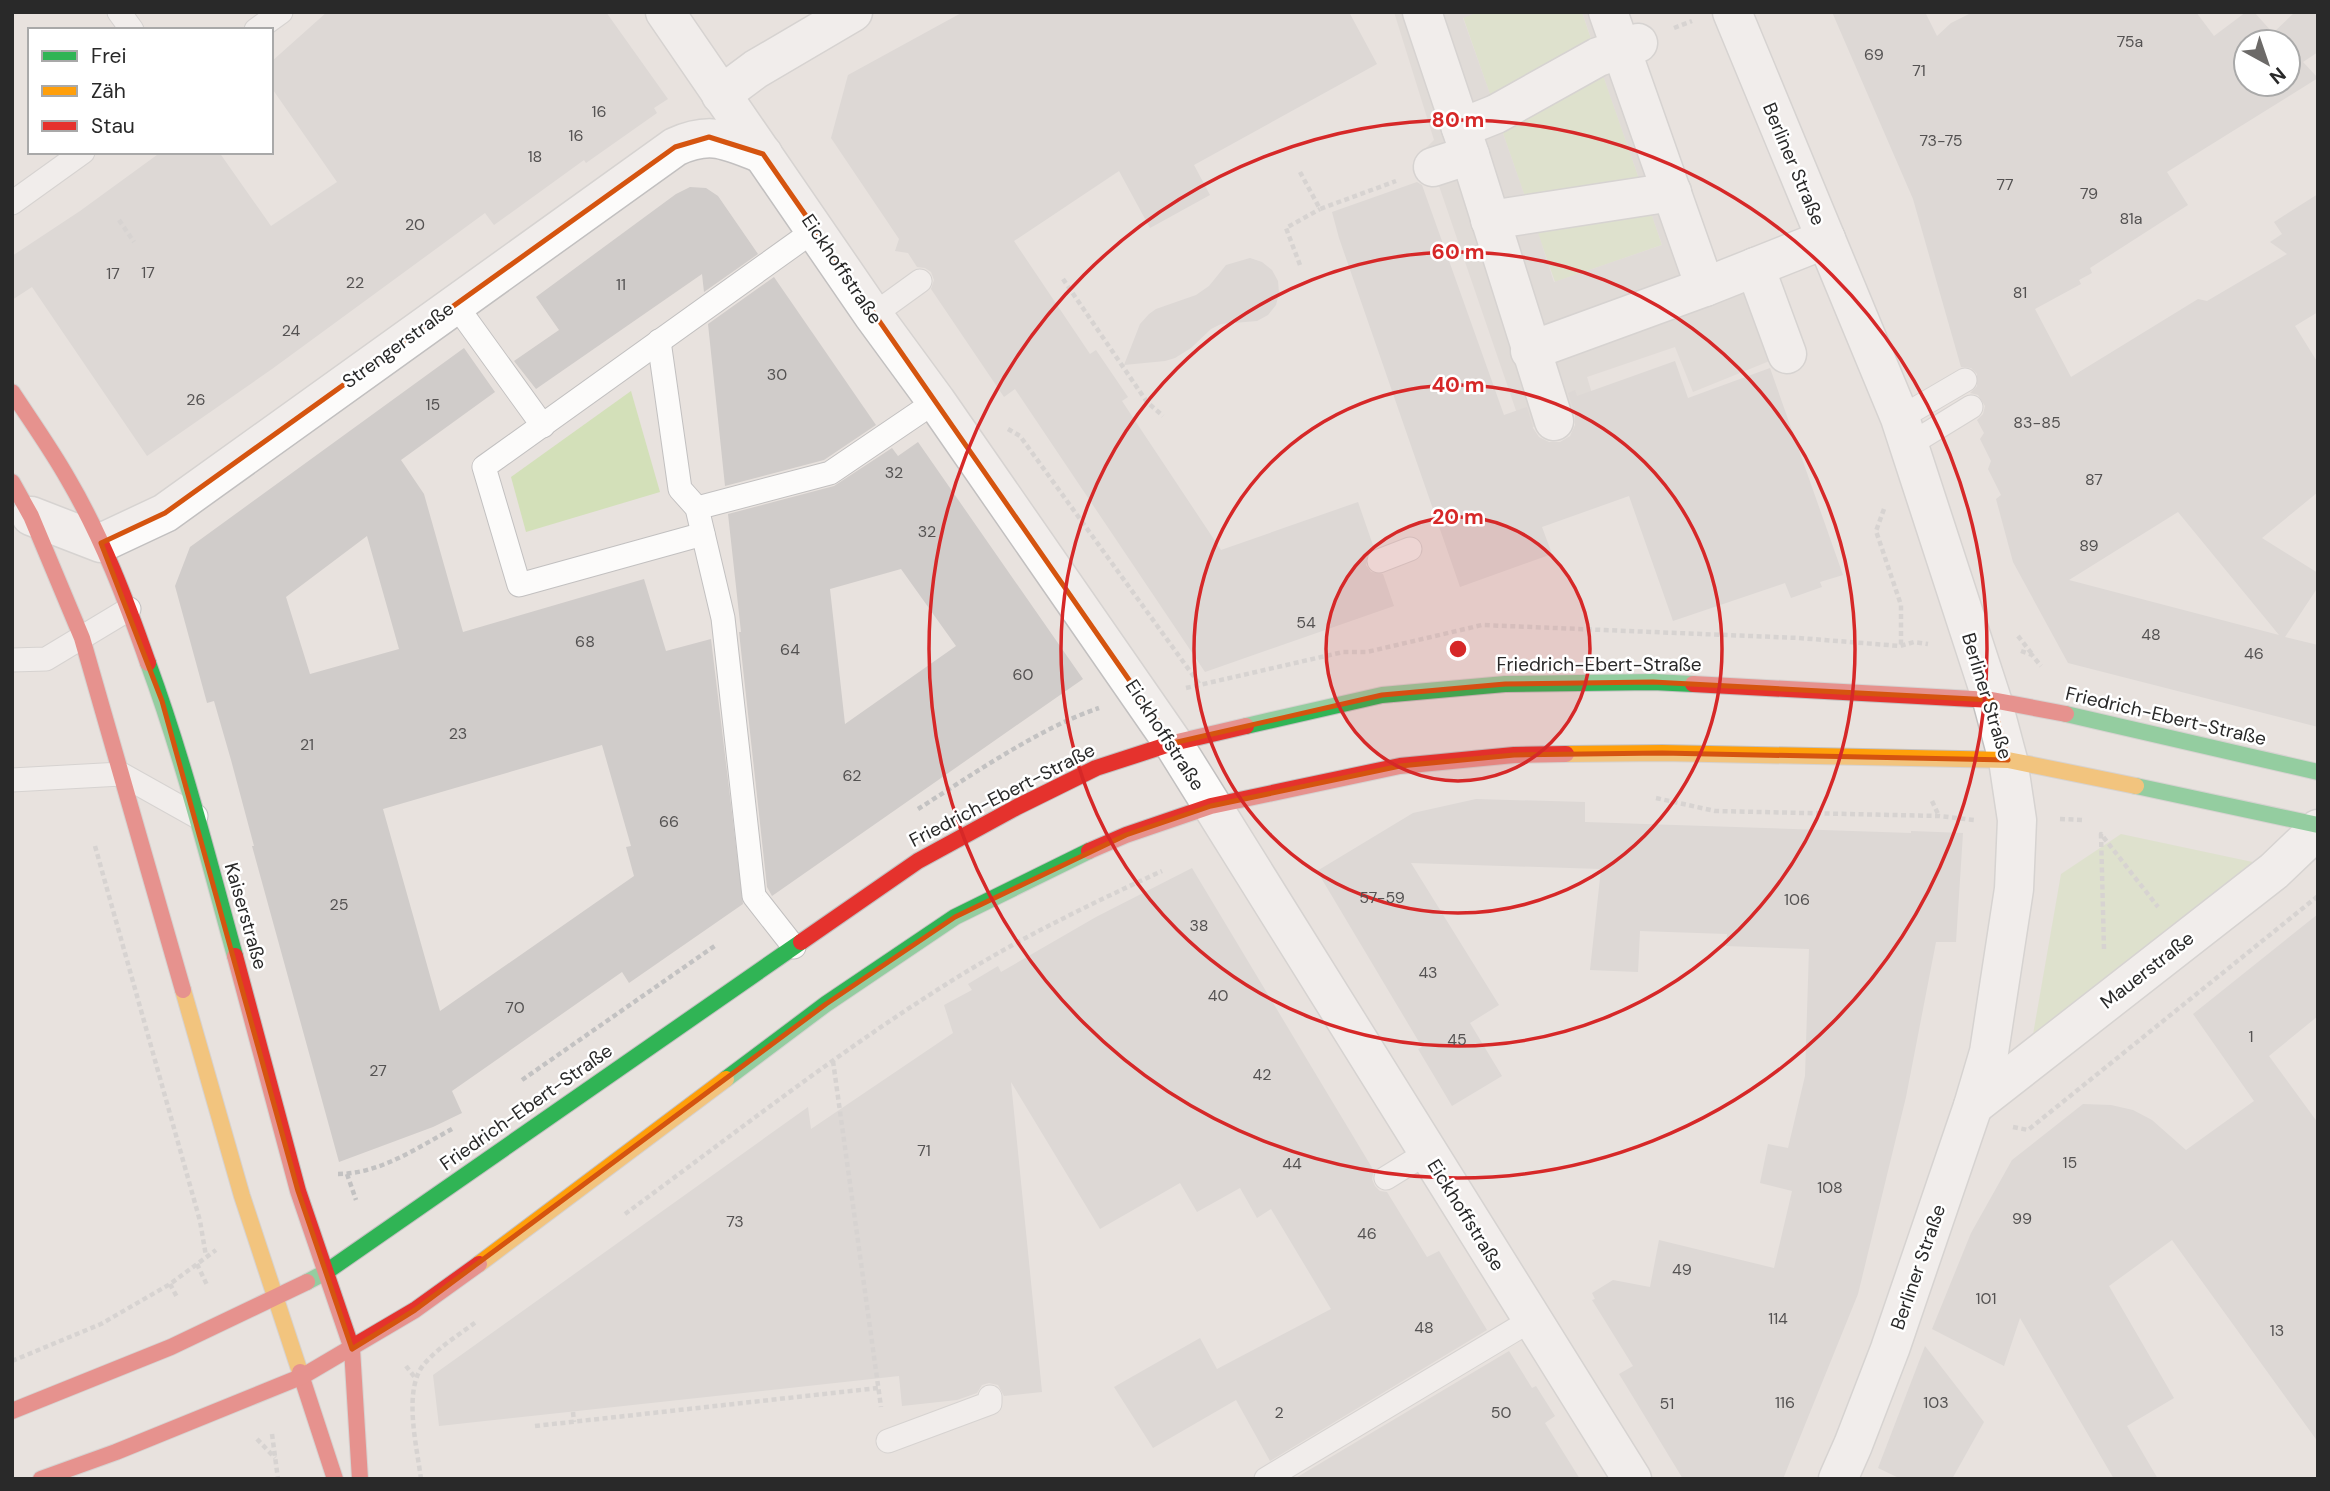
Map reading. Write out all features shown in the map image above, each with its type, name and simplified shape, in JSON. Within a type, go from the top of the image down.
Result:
[{"type":"main road","name":"Kaiserstraße","points":[[12,392],[68,479],[101,543],[162,701],[298,1191],[352,1349],[360,1479]]},
{"type":"main road","points":[[12,482],[31,516],[82,638],[242,1196],[335,1479]]},
{"type":"main road","name":"Friedrich-Ebert-Straße","points":[[12,1411],[59,1394],[276,1299],[326,1272],[918,861],[1096,768],[1173,743],[1382,695],[1505,684],[1653,682],[1992,700],[2055,711],[2318,772]]},
{"type":"main road","points":[[41,1479],[116,1452],[303,1376],[352,1349],[415,1310],[549,1214],[826,1004],[955,917],[1048,870],[1126,835],[1211,806],[1400,766],[1514,755],[1662,753],[2008,761],[2076,773],[2318,827]]},
{"type":"street","name":"Eickhoffstraße","points":[[665,12],[873,315],[936,401],[1173,743],[1632,1479]]},
{"type":"street","points":[[722,95],[756,69],[853,12]]},
{"type":"street","points":[[1422,12],[1466,141],[1553,421]]},
{"type":"street","points":[[1608,12],[1629,45],[1672,192],[1705,287]]},
{"type":"street","name":"Berliner Straße","points":[[1732,12],[1904,432],[1992,700],[2008,761],[2017,820],[2014,888],[1989,1052],[1891,1349],[1838,1479]]},
{"type":"street","points":[[1433,167],[1496,114],[1598,57],[1629,45]]},
{"type":"street","name":"Strengerstraße","points":[[101,543],[165,513],[675,148],[691,140],[709,136],[763,154]]},
{"type":"street","points":[[1490,220],[1672,192]]},
{"type":"street","points":[[1530,351],[1826,239]]},
{"type":"street","points":[[1755,267],[1787,354]]},
{"type":"street","points":[[31,516],[101,543]]},
{"type":"street","name":"Mauerstraße","points":[[1973,1105],[2274,872],[2318,827]]},
{"type":"lane","points":[[120,12],[131,28]]},
{"type":"lane","points":[[259,28],[281,12]]},
{"type":"lane","points":[[12,202],[80,154]]},
{"type":"lane","points":[[704,534],[519,585],[484,467],[816,229]]},
{"type":"lane","points":[[873,315],[920,281]]},
{"type":"lane","points":[[456,304],[543,426]]},
{"type":"lane","points":[[659,341],[680,489],[697,508],[723,618],[754,896],[794,947]]},
{"type":"lane","points":[[1904,432],[1965,380]]},
{"type":"lane","points":[[697,508],[830,473],[936,401]]},
{"type":"lane","points":[[1904,432],[1972,407]]},
{"type":"lane","points":[[1379,561],[1410,549]]},
{"type":"lane","points":[[12,660],[46,659],[129,610]]},
{"type":"lane","points":[[12,780],[121,774],[196,817]]},
{"type":"lane","points":[[1385,1178],[1427,1152]]},
{"type":"lane","points":[[1266,1479],[1531,1320]]},
{"type":"lane","points":[[888,1441],[990,1403],[990,1397]]},
{"type":"path","points":[[1300,265],[1286,228],[1320,209],[1433,167]]},
{"type":"path","points":[[1300,172],[1320,209]]},
{"type":"path","points":[[119,220],[134,242]]},
{"type":"path","points":[[1063,279],[1147,402],[1163,416]]},
{"type":"path","points":[[1001,425],[1020,436],[1200,685]]},
{"type":"path","points":[[1885,506],[1876,531],[1901,604],[1900,646]]},
{"type":"path","points":[[1864,642],[1900,646],[1914,642],[1928,643]]},
{"type":"path","points":[[1075,716],[1105,706]]},
{"type":"path","points":[[1929,794],[1939,816]]},
{"type":"path","points":[[1649,796],[1715,811],[1939,816],[1981,820]]},
{"type":"path","points":[[1968,808],[1974,820]]},
{"type":"path","points":[[2056,819],[2086,820]]},
{"type":"path","points":[[2103,822],[2101,834],[2106,1002]]},
{"type":"path","points":[[93,834],[200,1221],[206,1257]]},
{"type":"path","points":[[2101,834],[2184,941]]},
{"type":"path","points":[[624,1214],[833,1061],[946,984],[1069,916],[1174,865]]},
{"type":"path","points":[[2005,1126],[2028,1130],[2318,896]]},
{"type":"path","points":[[535,1426],[878,1388],[833,1061]]},
{"type":"path","points":[[347,1174],[354,1193]]},
{"type":"path","points":[[12,1361],[101,1324],[170,1284],[219,1248]]},
{"type":"path","points":[[197,1264],[206,1283]]},
{"type":"path","points":[[170,1284],[181,1305]]},
{"type":"path","points":[[421,1479],[412,1409],[416,1379],[424,1363],[482,1318]]},
{"type":"path","points":[[401,1359],[416,1379]]},
{"type":"path","points":[[573,1412],[574,1422]]},
{"type":"path","points":[[248,1430],[276,1459]]},
{"type":"path","points":[[272,1433],[278,1479]]},
{"type":"highlighted area","points":[[709,137],[763,154],[1173,743],[1382,695],[1505,684],[1653,682],[1992,700],[2008,760],[1662,753],[1514,755],[1400,766],[1211,806],[1126,835],[955,917],[826,1004],[415,1310],[352,1349],[298,1191],[162,701],[101,543],[165,513],[675,147]]},
{"type":"green space","points":[[1478,12],[1582,12],[1595,50],[1495,109],[1463,17]]},
{"type":"green space","points":[[1599,63],[1643,190],[1529,209],[1498,119]]},
{"type":"green space","points":[[1648,203],[1662,245],[1555,282],[1533,220]]},
{"type":"green space","points":[[631,391],[660,492],[526,532],[511,477]]},
{"type":"green space","points":[[2121,834],[2262,864],[2031,1046],[2061,874]]},
{"type":"shaded area","points":[[1394,12],[1478,12],[1463,18],[1495,108],[1595,50],[1582,12],[1627,12],[1714,262],[1757,247],[1787,354],[1693,392],[1675,347],[1587,377],[1595,403],[1523,431],[1426,148],[1434,140]],"holes":[[[1599,64],[1643,190],[1529,208],[1498,119]],[[1648,204],[1662,245],[1554,282],[1534,220]]]},
{"type":"building","points":[[327,12],[606,12],[668,99],[654,108],[657,113],[586,163],[584,160],[494,225],[485,213],[272,369],[147,456],[32,287],[12,300],[12,256],[158,154],[220,154],[271,226],[337,182],[273,90],[273,60]]},
{"type":"building","points":[[963,12],[1349,12],[1377,64],[1194,165],[1210,195],[1150,228],[1119,171],[1014,241],[1090,354],[1096,350],[1128,397],[1122,401],[1221,550],[1358,502],[1374,548],[1368,553],[1366,565],[1371,572],[1383,574],[1394,606],[1205,672],[1015,389],[1004,397],[931,289],[934,280],[931,272],[917,267],[908,253],[895,251],[899,239],[831,138],[848,75]]},
{"type":"building","points":[[1832,12],[1925,12],[1937,36],[1951,23],[1973,12],[2196,12],[2214,36],[2246,12],[2254,12],[2268,28],[2232,28],[2232,98],[2286,98],[2167,172],[2188,205],[2090,268],[2092,273],[2079,280],[2081,284],[2035,309],[2071,377],[2198,299],[2207,301],[2287,254],[2270,242],[2282,234],[2274,222],[2318,194],[2318,312],[2295,326],[2318,363],[2318,492],[2262,538],[2318,573],[2318,587],[2285,637],[2318,645],[2318,727],[2068,663],[2013,562],[1996,499],[2001,495],[1988,469],[1991,461],[1980,439],[1984,433],[1977,420],[1983,414],[1985,406],[1978,395],[1970,393],[1977,386],[1977,374],[1971,368],[1961,367],[1913,199]],"holes":[[[2178,512],[2279,635],[2069,580]]]},
{"type":"building","points":[[2295,12],[2318,12],[2318,52],[2303,62],[2318,78],[2302,88],[2302,28],[2278,28]]},
{"type":"building","points":[[1417,182],[1422,185],[1504,415],[1527,407],[1533,428],[1539,437],[1549,442],[1560,442],[1570,436],[1575,425],[1575,414],[1568,393],[1575,390],[1577,396],[1675,361],[1688,398],[1770,368],[1843,575],[1820,582],[1822,587],[1791,598],[1785,583],[1673,621],[1629,496],[1542,527],[1552,554],[1460,587],[1332,212]]},
{"type":"building","points":[[690,187],[706,188],[718,196],[758,254],[704,292],[702,274],[536,389],[514,361],[559,330],[536,297],[676,194]]},
{"type":"building","points":[[1250,258],[1262,262],[1272,270],[1278,281],[1276,305],[1268,315],[1257,321],[1221,324],[1175,358],[1124,365],[1140,324],[1149,314],[1196,295],[1209,286],[1226,265]]},
{"type":"building","points":[[774,277],[876,425],[824,460],[725,486],[708,324]]},
{"type":"building","points":[[464,348],[495,392],[401,460],[424,494],[463,632],[644,579],[666,651],[711,639],[743,904],[629,983],[622,972],[452,1091],[462,1113],[433,1127],[339,1162],[231,760],[214,701],[207,703],[175,586],[190,547]],"holes":[[[367,536],[399,649],[310,674],[286,597]],[[602,745],[631,846],[626,847],[634,876],[440,1011],[383,809]]]},
{"type":"building","points":[[918,442],[1083,679],[772,896],[767,887],[728,514],[834,486],[892,448],[898,456]],"holes":[[[901,569],[956,646],[845,724],[830,589]]]},
{"type":"building","points":[[1476,799],[1585,802],[1585,822],[1963,833],[1956,942],[1936,942],[1906,1097],[1858,1294],[1783,1479],[1683,1479],[1619,1374],[1633,1366],[1592,1300],[1595,1299],[1592,1293],[1613,1280],[1650,1287],[1659,1240],[1774,1268],[1792,1191],[1760,1183],[1768,1144],[1788,1148],[1805,1076],[1809,949],[1726,946],[1727,934],[1640,931],[1638,972],[1590,970],[1601,869],[1411,863],[1499,1005],[1470,1023],[1502,1076],[1452,1106],[1418,1049],[1422,1047],[1317,871],[1413,813]]},
{"type":"building","points":[[1192,868],[1374,1171],[1372,1179],[1375,1186],[1380,1191],[1387,1192],[1427,1257],[1439,1251],[1487,1330],[1270,1461],[1236,1400],[1153,1448],[1114,1387],[1200,1338],[1217,1369],[1331,1309],[1271,1209],[1257,1218],[1240,1188],[1197,1212],[1180,1183],[1100,1229],[1011,1082],[1042,1392],[1004,1396],[998,1385],[989,1383],[982,1385],[977,1393],[957,1400],[902,1406],[899,1376],[439,1426],[433,1375],[808,1107],[811,1129],[953,1033],[944,1005],[972,990],[968,984],[998,966],[1001,972],[1096,917]]},
{"type":"building","points":[[2318,914],[2318,1016],[2269,1056],[2318,1123],[2318,1442],[2172,1240],[2109,1286],[2174,1398],[2127,1426],[2158,1479],[2114,1479],[2020,1318],[2004,1366],[1932,1329],[1971,1233],[2012,1160],[2083,1104],[2111,1105],[2133,1110],[2152,1120],[2186,1150],[2254,1101],[2193,1014]]},
{"type":"building","points":[[1925,1346],[1984,1422],[1952,1479],[1901,1479],[1878,1468]]},
{"type":"building","points":[[1509,1351],[1532,1388],[1536,1386],[1555,1416],[1545,1423],[1580,1479],[1294,1479]]},
{"type":"traffic: fast","points":[[148,663],[184,772],[235,956]]},
{"type":"traffic: fast","points":[[1246,726],[1382,695],[1505,684],[1693,684]]},
{"type":"traffic: fast","points":[[2066,714],[2318,772]]},
{"type":"traffic: fast","points":[[2136,786],[2318,825]]},
{"type":"traffic: fast","points":[[726,1079],[826,1004],[955,917],[1089,851]]},
{"type":"traffic: fast","points":[[307,1282],[326,1272],[801,942]]},
{"type":"traffic: slow","points":[[1566,754],[1662,753],[2008,760],[2136,786]]},
{"type":"traffic: slow","points":[[183,990],[242,1196],[300,1372]]},
{"type":"traffic: slow","points":[[479,1264],[726,1079]]},
{"type":"traffic: jam","points":[[12,392],[61,468],[92,523],[122,592],[148,663]]},
{"type":"traffic: jam","points":[[12,482],[31,516],[82,638],[183,990]]},
{"type":"traffic: jam","points":[[1693,684],[1992,700],[2066,714]]},
{"type":"traffic: jam","points":[[801,942],[918,861],[1096,768],[1173,743],[1246,726]]},
{"type":"traffic: jam","points":[[1089,851],[1126,835],[1211,806],[1400,766],[1514,755],[1566,754]]},
{"type":"traffic: jam","points":[[235,956],[298,1191],[352,1349],[360,1479]]},
{"type":"traffic: jam","points":[[41,1479],[116,1452],[303,1376],[415,1310],[479,1264]]},
{"type":"traffic: jam","points":[[12,1411],[171,1347],[307,1282]]},
{"type":"traffic: jam","points":[[300,1372],[335,1479]]}]
